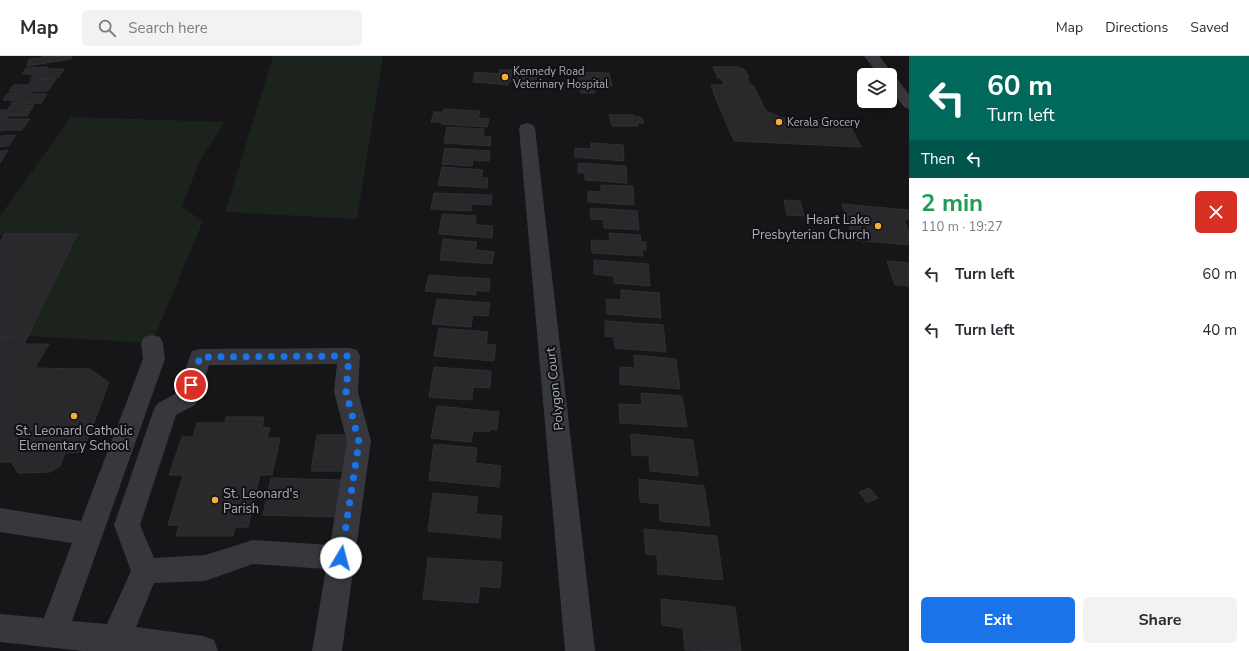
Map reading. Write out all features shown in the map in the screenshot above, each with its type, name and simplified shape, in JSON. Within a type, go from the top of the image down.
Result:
[{"type":"street","points":[[871,56],[881,68]]},
{"type":"street","points":[[897,88],[909,104]]},
{"type":"street","name":"Polygon Court","points":[[527,128],[580,651]]},
{"type":"street","points":[[53,633],[154,360],[152,343]]},
{"type":"street","points":[[116,639],[146,571],[127,525],[166,408],[187,398],[200,357],[349,356],[346,392],[359,442],[327,651]]},
{"type":"street","points":[[0,520],[89,534]]},
{"type":"street","points":[[146,571],[205,568],[253,552],[341,558]]},
{"type":"street","points":[[0,628],[116,639],[204,651]]},
{"type":"shaded area","points":[[273,56],[383,56],[357,219],[225,212]]},
{"type":"shaded area","points":[[71,117],[225,122],[199,162],[182,207],[203,221],[152,343],[28,336],[77,234],[0,235],[0,216]]},
{"type":"building","points":[[43,56],[72,56],[71,59],[27,66],[29,59],[42,58]]},
{"type":"building","points":[[48,67],[47,69],[64,69],[58,78],[30,79],[34,74],[22,74],[26,68]]},
{"type":"building","points":[[713,67],[738,67],[745,70],[749,78],[747,79],[750,85],[753,85],[766,111],[782,118],[843,121],[850,125],[861,147],[734,141],[711,85],[724,85],[721,78],[718,78]]},
{"type":"building","name":"Kennedy Road Veterinary Hospital","points":[[512,68],[537,70],[536,83],[508,81],[508,85],[473,82],[475,72],[499,74],[499,70],[511,70]]},
{"type":"building","points":[[578,72],[609,73],[612,86],[594,86],[595,93],[581,93]]},
{"type":"building","points":[[56,79],[48,91],[9,91],[14,85],[28,85],[32,80]]},
{"type":"building","points":[[31,92],[30,94],[47,94],[41,103],[11,104],[14,100],[3,100],[8,93]]},
{"type":"building","points":[[11,105],[34,105],[27,116],[8,116],[7,118],[0,118],[0,110],[7,110]]},
{"type":"building","points":[[444,109],[480,111],[478,118],[489,119],[487,127],[431,122],[434,112],[443,112]]},
{"type":"building","points":[[609,115],[634,115],[635,117],[641,117],[644,123],[637,123],[638,126],[612,126]]},
{"type":"building","points":[[0,119],[30,119],[22,130],[0,131]]},
{"type":"building","points":[[447,127],[484,129],[483,136],[491,137],[490,146],[444,143]]},
{"type":"building","points":[[16,135],[8,146],[0,147],[0,136]]},
{"type":"building","points":[[591,143],[623,145],[624,161],[575,157],[575,148],[591,149]]},
{"type":"building","points":[[445,148],[490,151],[489,161],[473,160],[472,166],[442,164]]},
{"type":"building","points":[[8,150],[0,163],[0,151]]},
{"type":"building","points":[[578,163],[626,166],[627,183],[585,180],[585,173],[578,173]]},
{"type":"building","points":[[442,167],[483,170],[481,178],[488,178],[487,188],[438,185]]},
{"type":"building","points":[[601,185],[633,186],[634,205],[588,202],[588,191],[601,192]]},
{"type":"building","points":[[434,193],[492,195],[491,205],[472,204],[471,211],[431,209]]},
{"type":"building","points":[[784,200],[800,201],[804,216],[787,215]]},
{"type":"building","name":"Heart Lake Presbyterian Church","points":[[842,204],[909,210],[909,220],[904,219],[909,233],[909,245],[853,240]]},
{"type":"building","points":[[590,208],[637,211],[639,230],[604,228],[604,220],[591,219]]},
{"type":"building","points":[[442,214],[476,216],[475,225],[493,226],[492,238],[439,234]]},
{"type":"building","points":[[609,233],[640,235],[641,242],[646,242],[646,250],[642,249],[643,256],[592,253],[591,240],[610,241]]},
{"type":"building","points":[[4,234],[77,234],[28,336],[0,337],[0,242]]},
{"type":"building","points":[[443,239],[477,242],[475,250],[494,252],[492,264],[440,260]]},
{"type":"building","points":[[594,260],[648,264],[650,286],[614,283],[614,276],[594,274]]},
{"type":"building","points":[[887,261],[909,263],[909,286],[895,285]]},
{"type":"building","points":[[429,275],[490,279],[489,291],[476,291],[476,295],[425,291]]},
{"type":"building","points":[[621,290],[659,293],[661,318],[607,314],[606,299],[621,300]]},
{"type":"building","points":[[437,299],[490,303],[488,316],[473,315],[471,327],[432,324]]},
{"type":"building","points":[[605,321],[663,325],[666,352],[615,348],[614,337],[605,336]]},
{"type":"building","points":[[439,328],[488,332],[486,344],[496,345],[494,361],[434,356]]},
{"type":"building","points":[[28,336],[24,344],[49,344],[35,368],[89,369],[109,382],[83,452],[65,453],[60,466],[50,472],[18,473],[11,462],[0,462],[0,337]]},
{"type":"building","points":[[634,355],[676,359],[680,389],[620,384],[620,367],[635,368]]},
{"type":"building","points":[[434,367],[491,371],[490,388],[473,387],[472,400],[429,397]]},
{"type":"building","points":[[641,393],[682,396],[687,427],[620,423],[619,404],[642,405]]},
{"type":"building","points":[[437,406],[499,412],[497,430],[490,429],[489,432],[473,431],[471,442],[431,438]]},
{"type":"building","name":"St. Leonard's Parish","points":[[226,417],[264,417],[262,427],[270,428],[267,438],[280,438],[272,475],[260,475],[248,527],[235,527],[233,536],[176,536],[179,525],[168,525],[183,475],[169,475],[182,437],[193,437],[197,423],[225,423]]},
{"type":"building","points":[[631,434],[693,440],[698,476],[650,471],[649,456],[632,455]]},
{"type":"building","points":[[317,435],[348,435],[344,471],[311,471]]},
{"type":"building","points":[[434,444],[477,448],[475,463],[501,466],[499,487],[429,480]]},
{"type":"building","points":[[271,478],[341,480],[336,517],[263,515]]},
{"type":"building","points":[[639,479],[704,486],[710,526],[660,521],[659,504],[640,502]]},
{"type":"building","points":[[869,488],[878,498],[867,503],[859,492]]},
{"type":"building","points":[[433,493],[478,497],[476,514],[502,516],[500,538],[428,531]]},
{"type":"building","points":[[644,529],[717,536],[723,580],[658,574],[657,555],[646,554]]},
{"type":"building","points":[[428,558],[502,562],[500,588],[480,586],[478,603],[423,599]]},
{"type":"building","points":[[661,599],[735,607],[741,651],[685,650],[683,628],[662,625]]},
{"type":"place","name":"Kennedy Road Veterinary Hospital","points":[[505,77]]},
{"type":"place","name":"Kerala Grocery","points":[[779,122]]},
{"type":"place","name":"Heart Lake Presbyterian Church","points":[[878,226]]},
{"type":"place","name":"St. Leonard Catholic Elementary School","points":[[74,416]]},
{"type":"place","name":"St. Leonard's Parish","points":[[215,500]]},
{"type":"route","points":[[191,385],[200,357],[349,356],[346,392],[359,442],[341,558]]}]
